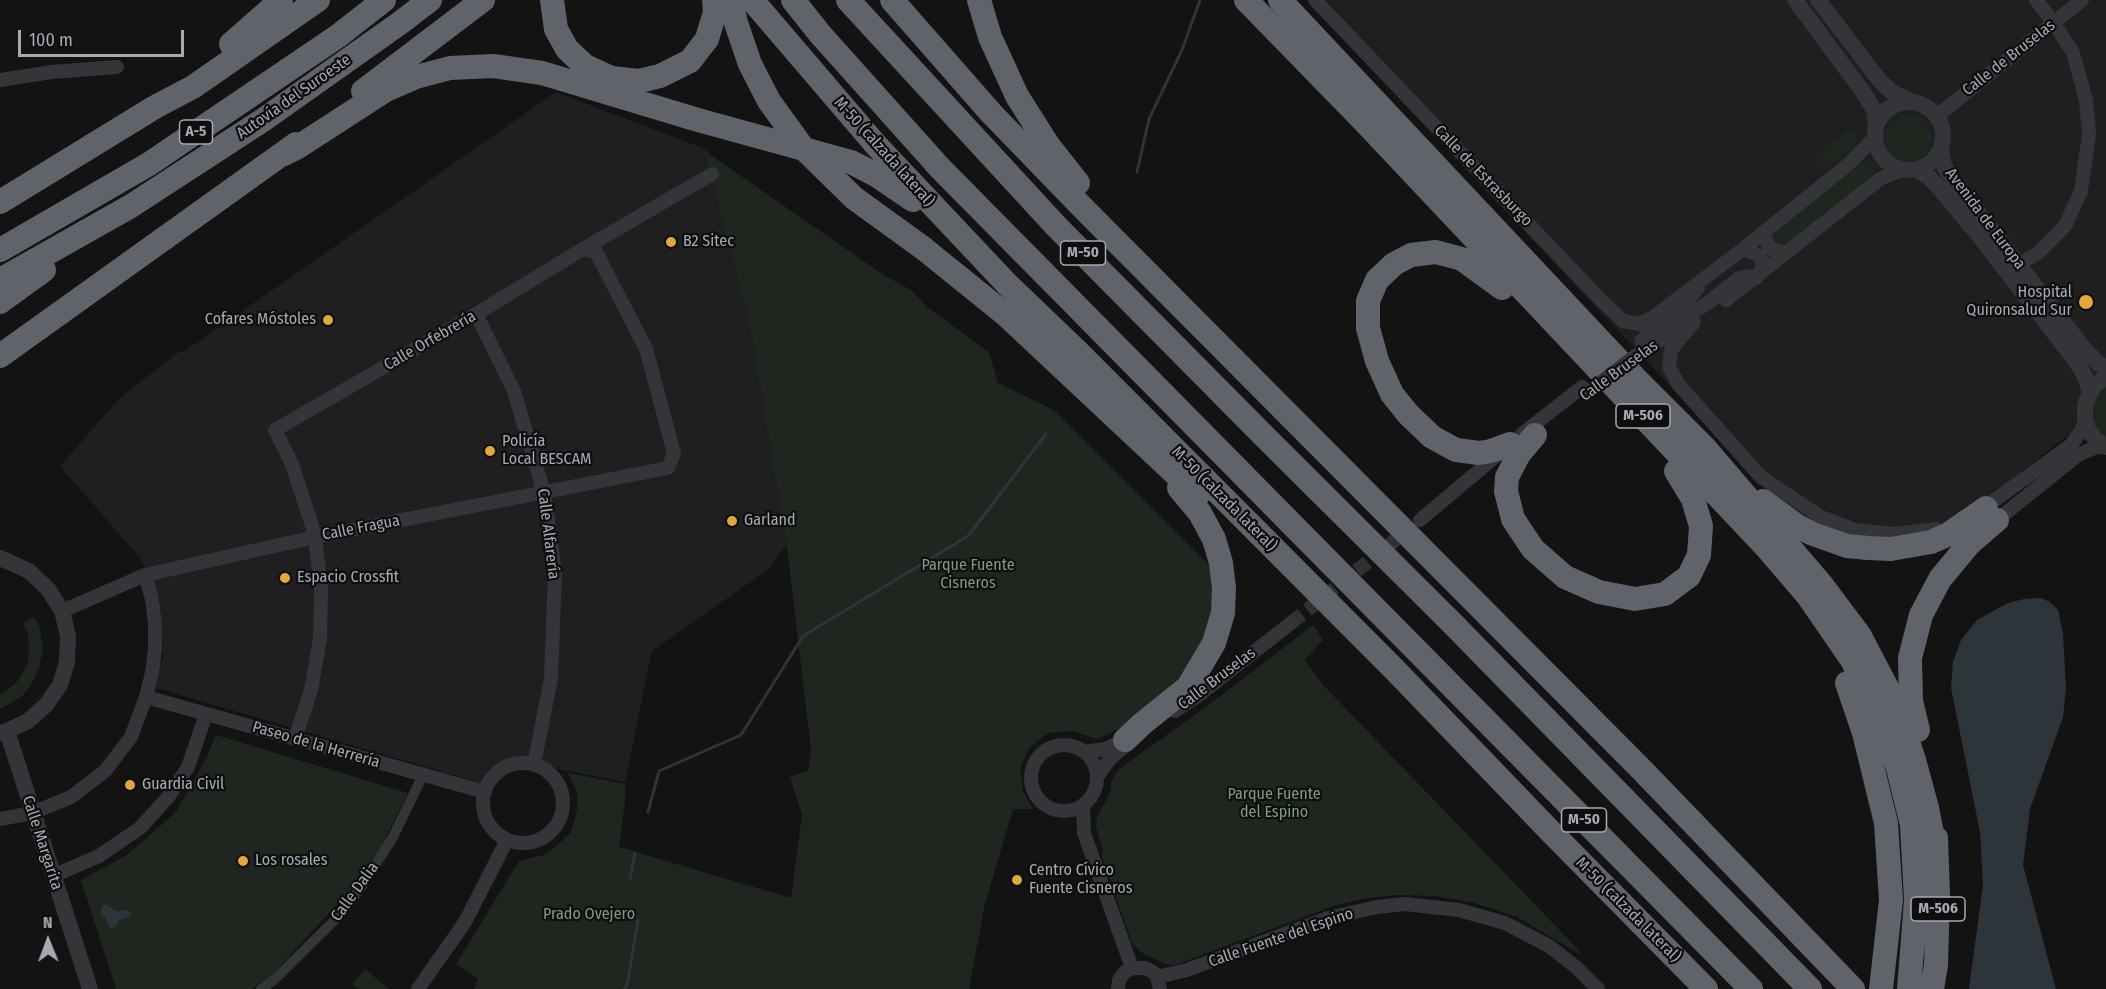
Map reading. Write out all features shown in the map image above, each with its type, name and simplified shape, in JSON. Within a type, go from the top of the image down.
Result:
[{"type":"highway","points":[[155,107],[281,0]]},
{"type":"highway","points":[[0,202],[155,107],[193,87],[318,0]]},
{"type":"highway","name":"Autovía del Suroeste","points":[[0,250],[149,164],[338,36],[384,0]]},
{"type":"highway","name":"Autovía del Suroeste","points":[[0,280],[131,206],[263,120],[430,0]]},
{"type":"highway","points":[[3,355],[284,154],[393,67],[483,0]]},
{"type":"highway","points":[[552,0],[556,29],[567,49],[585,66],[611,78],[639,81],[660,76],[690,61],[707,39],[715,12],[714,0]]},
{"type":"highway","points":[[731,0],[750,64],[769,101],[803,148],[854,198],[923,248],[1006,315],[1209,505],[1552,833]]},
{"type":"highway","name":"M-50 (calzada lateral)","points":[[752,0],[876,145],[1006,284],[1079,353],[1394,669],[1706,989]]},
{"type":"highway","name":"M-50","points":[[793,0],[820,34],[940,168],[1751,989]]},
{"type":"highway","name":"M-50","points":[[848,0],[1064,234],[1548,721],[1810,989]]},
{"type":"highway","points":[[892,0],[991,113],[1642,770],[1853,989]]},
{"type":"highway","points":[[979,0],[990,37],[1017,96],[1048,145],[1091,200],[1245,359],[1281,407]]},
{"type":"highway","points":[[1246,0],[1333,101],[1502,288],[1711,507],[1802,613],[1847,683],[1873,732],[1900,822],[1916,900]]},
{"type":"highway","name":"M-506","points":[[1246,0],[1723,501],[1808,596],[1852,660],[1878,710],[1898,768],[1912,825],[1916,900],[1909,989]]},
{"type":"highway","name":"M-506","points":[[1280,0],[1637,380],[1705,448],[1821,584],[1860,636],[1896,705],[1927,808],[1936,854],[1938,906],[1936,965],[1932,989]]},
{"type":"highway","points":[[1290,0],[1324,46]]},
{"type":"highway","points":[[284,154],[386,90],[416,77],[450,68],[493,66],[542,73],[698,120],[851,162],[902,191],[1006,284]]},
{"type":"highway","name":"M-50","points":[[876,145],[1094,338],[1144,376]]},
{"type":"highway","points":[[0,302],[131,206]]},
{"type":"highway","points":[[1502,288],[1462,259],[1436,252],[1411,255],[1394,264],[1377,280],[1368,301],[1368,328],[1377,361],[1392,394],[1408,414],[1432,437],[1455,450],[1479,453],[1510,444]]},
{"type":"highway","points":[[1006,315],[1030,344],[1177,485],[1200,513],[1216,547],[1224,588],[1223,613],[1214,643],[1188,687],[1142,724],[1134,736]]},
{"type":"highway","points":[[1535,435],[1519,454],[1507,477],[1506,491],[1513,519],[1533,549],[1565,577],[1599,592],[1635,599],[1655,596],[1665,594],[1689,576],[1699,555],[1701,526],[1694,499],[1676,471]]},
{"type":"highway","points":[[1705,448],[1729,466],[1770,507],[1788,520],[1813,534],[1847,546],[1891,549],[1931,542],[1992,514]]},
{"type":"highway","points":[[1936,854],[1937,810],[1911,701],[1910,658],[1921,615],[1940,579],[1992,514]]},
{"type":"highway","points":[[1847,683],[1864,733],[1886,823],[1891,900],[1881,989]]},
{"type":"highway","points":[[1548,721],[1606,767],[1772,915],[1811,944]]},
{"type":"street","name":"Calle de Estrasburgo","points":[[1315,0],[1623,321],[1650,326],[1664,323]]},
{"type":"street","points":[[1795,0],[1874,110],[1875,131],[1880,154],[1885,161],[1909,170],[1926,166],[1935,159],[1944,138],[1937,116],[1930,109],[1893,93],[1880,81],[1818,0]]},
{"type":"street","points":[[2019,264],[2037,254],[2065,226],[2081,191],[2089,134],[2086,100],[2073,53],[2054,22],[2036,0]]},
{"type":"street","name":"Calle de Bruselas","points":[[1937,116],[2082,0]]},
{"type":"street","points":[[0,80],[52,72],[117,67]]},
{"type":"street","points":[[1875,131],[1882,115],[1891,107],[1914,102]]},
{"type":"street","name":"Calle Bruselas","points":[[1638,324],[1652,318],[1721,266],[1850,163],[1875,131]]},
{"type":"street","name":"Avenida de Europa","points":[[1941,149],[1944,166],[1952,179],[2086,351],[2106,368]]},
{"type":"street","name":"Calle Bruselas","points":[[1644,344],[1694,322],[1759,276],[1880,179],[1909,170]]},
{"type":"street","name":"Avenida de Europa","points":[[1909,170],[1929,177],[1976,232],[2075,360],[2085,376],[2090,393]]},
{"type":"street","name":"Calle Orfebrería","points":[[315,537],[292,464],[275,430],[477,314],[712,174]]},
{"type":"street","points":[[1766,230],[1769,248],[1784,254]]},
{"type":"street","name":"Calle Fragua","points":[[62,611],[145,576],[315,537],[668,468],[674,453],[646,349],[596,252],[583,249]]},
{"type":"street","points":[[1743,249],[1758,255],[1762,262],[1759,276]]},
{"type":"street","name":"Calle Bruselas","points":[[1420,520],[1485,468],[1510,444],[1644,344],[1721,266]]},
{"type":"street","name":"Calle Bruselas","points":[[1664,323],[1694,312],[1739,278],[1759,276]]},
{"type":"street","name":"Calle Alfarería","points":[[477,314],[514,391],[544,493],[555,573],[551,678],[534,765]]},
{"type":"street","points":[[1694,322],[1671,350],[1669,356],[1669,367],[1679,385],[1761,477],[1821,517],[1855,530],[1895,534],[1936,529],[1992,514],[2078,455],[2096,447],[2105,447]]},
{"type":"street","points":[[1992,514],[2071,444],[2082,430],[2085,405],[2090,393],[2095,385],[2106,377]]},
{"type":"street","name":"Calle Bruselas","points":[[1485,468],[1535,435],[1584,390]]},
{"type":"street","points":[[2085,418],[2088,429],[2105,447]]},
{"type":"street","points":[[295,739],[311,690],[320,639],[321,588],[315,537]]},
{"type":"street","points":[[0,558],[29,571],[48,589],[62,611],[68,636],[67,662],[60,685],[46,705],[28,721],[3,732]]},
{"type":"street","points":[[0,819],[32,813],[71,797],[105,771],[131,737],[146,698],[155,649],[154,616],[145,576]]},
{"type":"street","name":"Calle Bruselas","points":[[1085,752],[1105,749],[1134,736],[1199,695],[1291,623]]},
{"type":"street","name":"Paseo de la Herrería","points":[[146,698],[485,792]]},
{"type":"street","points":[[53,876],[99,856],[140,828],[169,796],[188,767],[206,714]]},
{"type":"street","name":"Calle Margarita","points":[[3,732],[90,989]]},
{"type":"street","name":"Calle Bruselas","points":[[1097,777],[1110,759],[1134,736]]},
{"type":"street","points":[[1060,811],[1076,809],[1083,805],[1094,793],[1097,777],[1094,763],[1085,752],[1069,745],[1052,747],[1044,751],[1031,773],[1034,790],[1044,804],[1072,819],[1084,833]]},
{"type":"street","points":[[522,764],[534,765],[545,770],[560,786],[563,809],[560,820],[545,837],[533,842],[520,843],[507,840],[499,835],[487,820],[484,811],[485,792],[490,781],[504,769],[522,764]]},
{"type":"street","name":"Calle Dalia","points":[[261,989],[274,980],[342,914],[393,837],[423,775]]},
{"type":"street","points":[[1083,805],[1084,833],[1132,968]]},
{"type":"street","points":[[418,989],[465,922],[507,840]]},
{"type":"street","name":"Calle Fuente del Espino","points":[[1159,983],[1187,970],[1328,918],[1377,907],[1405,904],[1459,910],[1505,923],[1550,946],[1598,989]]},
{"type":"street","points":[[1118,989],[1119,980],[1132,968],[1145,968],[1153,972],[1159,983]]},
{"type":"street","points":[[274,980],[281,989]]},
{"type":"shaded area","points":[[1307,0],[2106,0],[2106,420],[2065,437],[1974,510],[1934,534],[1811,524],[1780,503]]},
{"type":"shaded area","points":[[556,92],[708,150],[737,263],[770,413],[787,544],[769,569],[652,651],[625,782],[512,760],[494,770],[481,783],[156,688],[163,654],[160,599],[140,558],[60,466],[121,397],[179,352],[185,351]]},
{"type":"shaded area","points":[[2041,598],[2050,602],[2058,610],[2063,634],[2066,688],[2063,717],[2030,809],[2023,865],[2056,989],[1969,989],[1983,885],[1980,832],[1951,688],[1953,662],[1961,640],[1977,620],[2008,603]]},
{"type":"shaded area","points":[[103,905],[116,911],[128,910],[131,913],[130,917],[119,920],[116,927],[110,928],[106,918],[100,912]]},
{"type":"green space","points":[[1903,114],[1913,114],[1925,121],[1932,133],[1932,143],[1925,155],[1913,162],[1903,162],[1888,151],[1884,143],[1884,133],[1895,118]]},
{"type":"green space","points":[[1849,129],[1856,133],[1858,140],[1855,146],[1824,169],[1817,166],[1814,160],[1817,155]]},
{"type":"green space","name":"Parque Fuente Cisneros","points":[[705,151],[882,274],[911,290],[927,307],[989,352],[998,383],[1054,410],[1207,563],[1215,577],[1213,618],[1194,664],[1163,698],[1123,727],[1097,739],[1072,731],[1048,733],[1030,747],[1020,768],[1023,791],[1033,809],[1013,809],[985,904],[969,989],[474,989],[478,979],[456,964],[519,861],[547,854],[571,833],[577,810],[577,792],[568,773],[625,784],[619,847],[791,898],[802,815],[790,777],[808,771],[811,750],[787,547],[751,330]]},
{"type":"green space","points":[[1865,161],[1869,161],[1876,174],[1784,246],[1773,243],[1774,231]]},
{"type":"green space","points":[[2106,386],[2106,439],[2098,431],[2092,411],[2094,401]]},
{"type":"green space","points":[[34,617],[39,626],[43,648],[39,669],[22,696],[0,709],[0,695],[16,683],[28,661],[28,635],[23,623]]},
{"type":"green space","name":"Parque Fuente del Espino","points":[[1313,625],[1323,640],[1305,660],[1324,686],[1583,956],[1517,917],[1475,903],[1435,896],[1397,895],[1336,905],[1175,965],[1165,964],[1142,953],[1132,943],[1101,855],[1103,851],[1096,827],[1097,816],[1109,795],[1112,780],[1119,769],[1210,704]]},
{"type":"green space","name":"Los rosales","points":[[216,735],[408,793],[380,849],[355,885],[270,977],[251,989],[116,989],[81,880],[127,855],[176,812],[207,757]]},
{"type":"green space","points":[[365,969],[389,989],[358,989],[352,984]]},
{"type":"waterway","points":[[1137,172],[1149,119],[1182,50],[1200,0]]},
{"type":"waterway","points":[[648,812],[659,771],[741,735],[803,636],[968,536],[1046,434]]},
{"type":"waterway","points":[[630,879],[635,853]]},
{"type":"waterway","points":[[624,989],[627,986],[638,920]]},
{"type":"tunnel","points":[[1291,623],[1409,529]]},
{"type":"place","name":"B2 Sitec","points":[[671,242]]},
{"type":"place","name":"Hospital Quironsalud Sur","points":[[2086,302]]},
{"type":"place","name":"Cofares Móstoles","points":[[328,320]]},
{"type":"place","name":"Policía Local BESCAM","points":[[490,451]]},
{"type":"place","name":"Garland","points":[[732,521]]},
{"type":"place","name":"Espacio Crossfit","points":[[285,578]]},
{"type":"place","name":"Guardia Civil","points":[[130,785]]},
{"type":"place","name":"Los rosales","points":[[243,861]]},
{"type":"place","name":"Centro Cívico Fuente Cisneros","points":[[1017,880]]},
{"type":"park label","name":"Prado Ovejero","points":[[589,915]]}]
